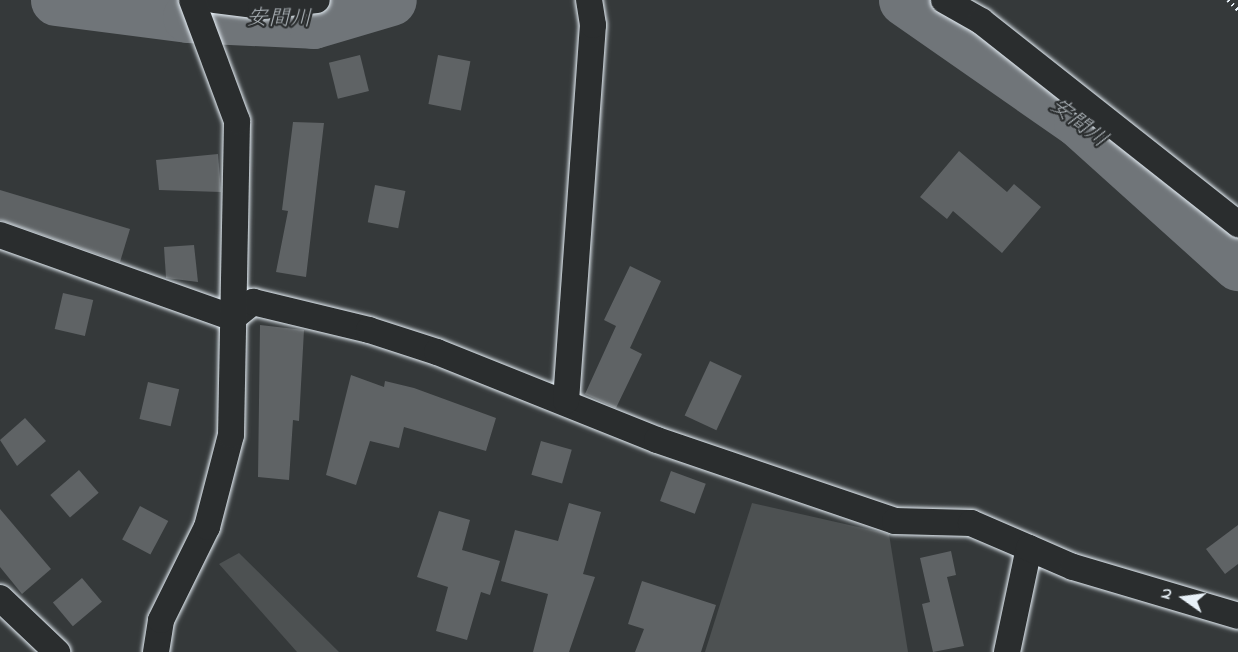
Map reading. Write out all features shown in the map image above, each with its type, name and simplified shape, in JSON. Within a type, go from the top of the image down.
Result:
[{"type":"street","points":[[156,652],[161,620],[207,527],[231,435],[237,121],[214,48],[192,0]]},
{"type":"street","points":[[215,0],[261,6],[317,0]]},
{"type":"street","points":[[566,401],[593,25],[589,0]]},
{"type":"street","points":[[944,0],[981,21],[1238,224]]},
{"type":"street","points":[[0,235],[233,318]]},
{"type":"street","points":[[233,318],[253,302],[321,317],[437,352],[566,401],[657,441],[895,521],[971,523],[1073,567],[1238,616]]},
{"type":"street","points":[[1007,652],[1029,548]]},
{"type":"street","points":[[0,598],[57,652]]},
{"type":"path","points":[[1228,0],[1238,10]]},
{"type":"shaded area","points":[[752,503],[889,534],[908,652],[705,652]]},
{"type":"shaded area","points":[[239,553],[339,652],[297,652],[219,564]]},
{"type":"building","points":[[360,55],[369,91],[338,99],[329,63]]},
{"type":"building","points":[[438,55],[470,61],[461,110],[428,104]]},
{"type":"building","points":[[293,122],[324,123],[306,277],[276,272],[288,211],[282,210]]},
{"type":"building","points":[[959,151],[1007,192],[1014,184],[1041,207],[1002,253],[953,211],[947,219],[920,197]]},
{"type":"building","points":[[218,154],[221,192],[159,190],[156,160]]},
{"type":"building","points":[[375,185],[405,191],[398,228],[368,222]]},
{"type":"building","points":[[0,190],[130,229],[120,262],[0,220]]},
{"type":"building","points":[[194,245],[198,282],[166,278],[164,247]]},
{"type":"building","points":[[630,266],[661,281],[630,348],[642,354],[616,408],[585,394],[616,326],[604,320]]},
{"type":"building","points":[[63,293],[93,300],[85,336],[55,329]]},
{"type":"building","points":[[260,325],[304,330],[299,421],[293,420],[289,480],[258,477]]},
{"type":"building","points":[[710,361],[742,376],[716,430],[685,415]]},
{"type":"building","points":[[351,375],[384,387],[385,381],[414,388],[496,418],[486,451],[404,427],[399,448],[370,441],[356,485],[326,475]]},
{"type":"building","points":[[148,382],[179,389],[171,426],[139,419]]},
{"type":"building","points":[[25,418],[46,441],[17,466],[0,440]]},
{"type":"building","points":[[541,441],[572,450],[562,483],[531,475]]},
{"type":"building","points":[[79,470],[99,493],[70,518],[50,495]]},
{"type":"building","points":[[671,471],[706,484],[695,514],[660,501]]},
{"type":"building","points":[[569,503],[601,512],[583,574],[595,577],[569,652],[533,652],[548,594],[501,581],[515,530],[558,541]]},
{"type":"building","points":[[140,506],[168,521],[150,555],[122,540]]},
{"type":"building","points":[[0,509],[51,569],[22,594],[0,567]]},
{"type":"building","points":[[439,511],[470,520],[462,550],[500,561],[490,595],[481,592],[467,640],[436,631],[448,587],[417,577]]},
{"type":"building","points":[[1238,525],[1238,564],[1225,574],[1206,549]]},
{"type":"building","points":[[951,551],[956,575],[947,577],[964,646],[933,652],[922,604],[930,602],[920,558]]},
{"type":"building","points":[[82,578],[102,602],[73,626],[53,602]]},
{"type":"building","points":[[642,581],[716,605],[701,652],[635,652],[644,629],[628,624]]},
{"type":"waterway","name":"安間川","points":[[56,0],[188,17],[313,23],[391,0]]},
{"type":"waterway","name":"安間川","points":[[904,0],[1079,122],[1238,265]]}]
